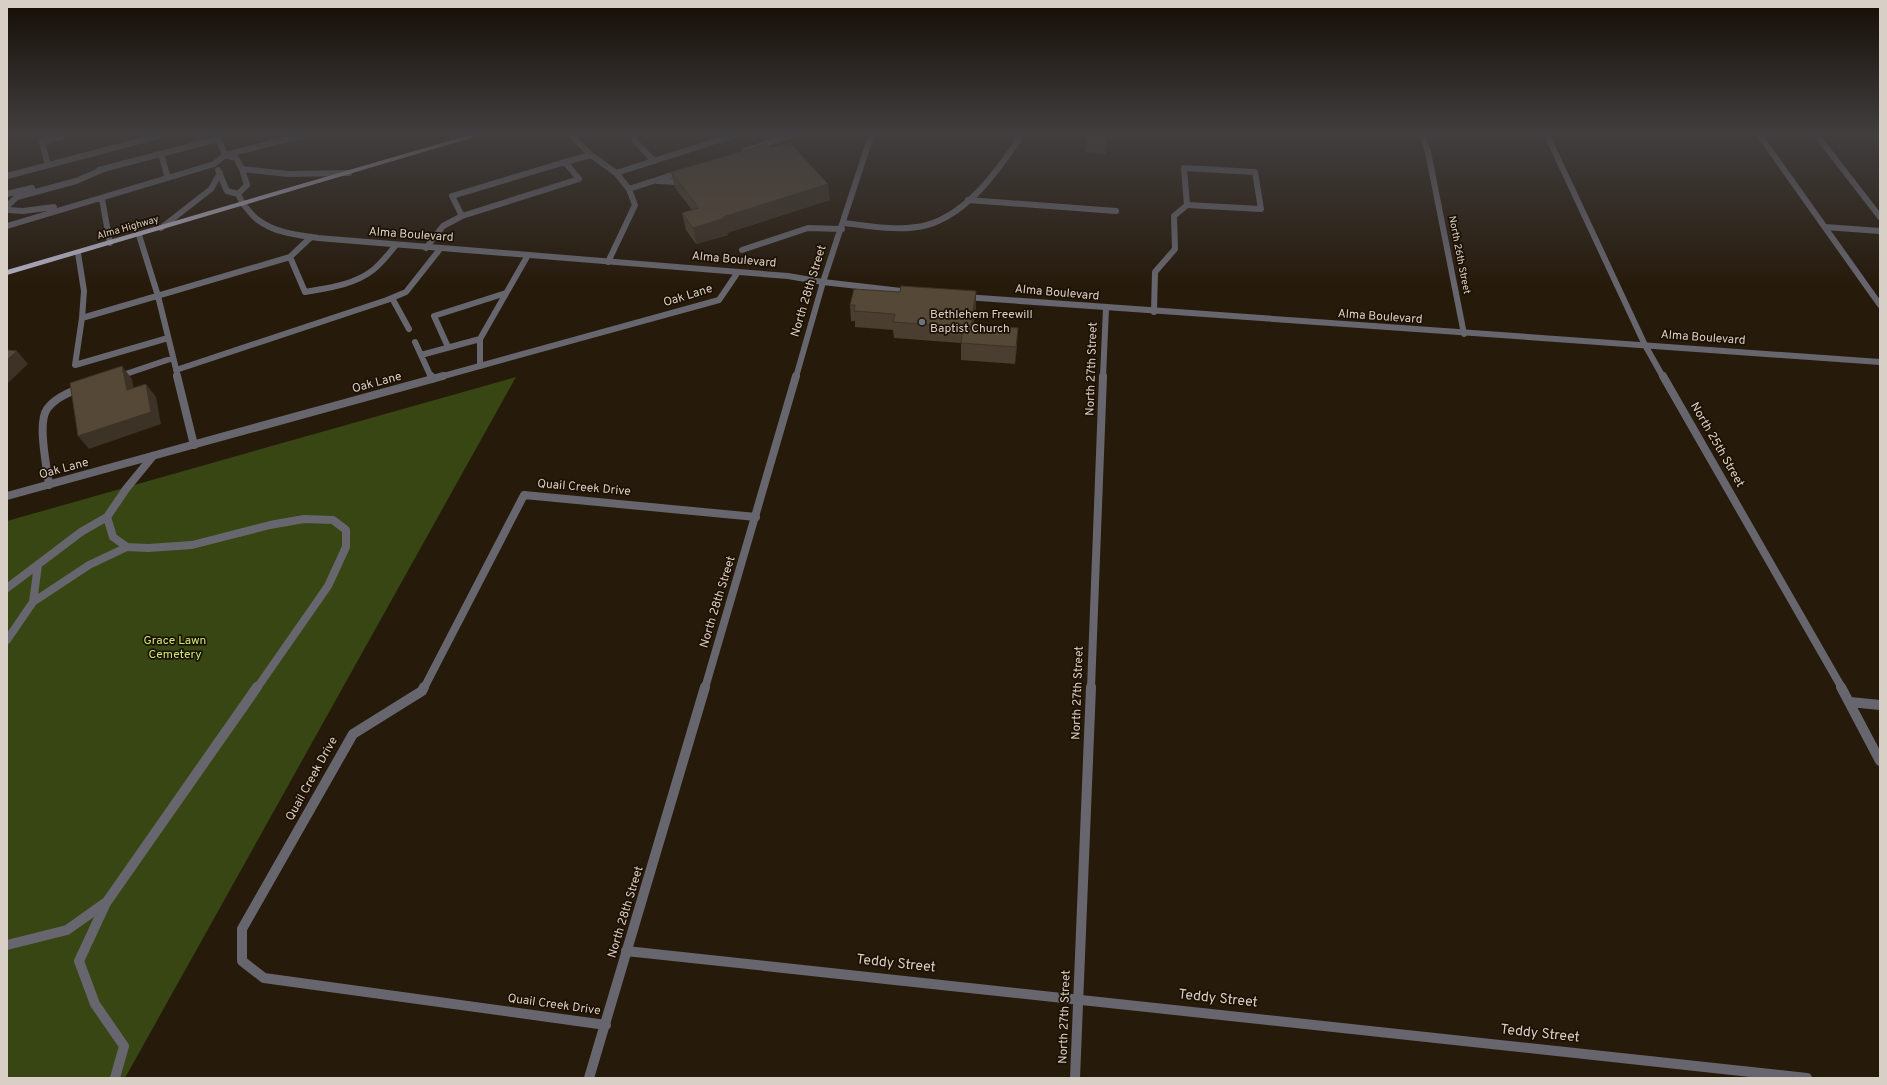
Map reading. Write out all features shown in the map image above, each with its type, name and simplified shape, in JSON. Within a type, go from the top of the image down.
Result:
[{"type":"main road","name":"Alma Highway","points":[[7,273],[313,184]]},
{"type":"street","points":[[7,194],[47,184]]},
{"type":"street","points":[[66,184],[17,197],[7,206],[8,210],[43,210],[139,187]]},
{"type":"street","points":[[7,226],[150,184]]},
{"type":"street","points":[[161,228],[211,189],[214,184]]},
{"type":"street","points":[[225,184],[228,191],[238,194],[247,185],[247,184]]},
{"type":"street","points":[[462,216],[452,196],[503,184]]},
{"type":"street","points":[[543,184],[547,189]]},
{"type":"street","points":[[426,248],[443,226],[462,216],[564,184]]},
{"type":"street","points":[[608,262],[635,205],[629,189],[625,184]]},
{"type":"street","points":[[629,189],[644,184]]},
{"type":"street","name":"North 28th Street","points":[[590,1078],[626,951],[756,517],[823,282],[856,184]]},
{"type":"street","points":[[742,250],[808,228],[843,226],[908,227],[927,225],[943,218],[968,200],[984,184]]},
{"type":"street","points":[[1185,184],[1187,205]]},
{"type":"street","points":[[1154,312],[1155,272],[1175,249],[1174,216],[1187,205],[1261,209],[1257,184]]},
{"type":"street","name":"North 26th Street","points":[[1434,184],[1464,334]]},
{"type":"street","name":"North 25th Street","points":[[1569,184],[1645,345],[1850,702],[1880,761]]},
{"type":"street","points":[[1794,184],[1880,305]]},
{"type":"street","points":[[1854,184],[1880,217]]},
{"type":"street","points":[[524,189],[529,195]]},
{"type":"street","name":"Alma Boulevard","points":[[238,194],[243,204],[258,220],[275,230],[311,237],[426,248],[788,276],[823,282],[916,293]]},
{"type":"street","points":[[506,195],[511,200]]},
{"type":"street","points":[[102,199],[110,243]]},
{"type":"street","points":[[487,200],[491,207]]},
{"type":"street","points":[[968,200],[1116,211]]},
{"type":"street","points":[[1825,227],[1880,231]]},
{"type":"street","points":[[139,235],[158,296],[194,444]]},
{"type":"street","points":[[82,318],[290,256],[311,237]]},
{"type":"street","points":[[290,256],[305,292],[337,286],[362,277],[373,270],[396,245]]},
{"type":"street","points":[[176,370],[406,292],[440,249]]},
{"type":"street","points":[[78,253],[84,291],[82,318],[75,365],[168,338]]},
{"type":"street","points":[[480,366],[480,339],[528,255]]},
{"type":"street","name":"Oak Lane","points":[[7,496],[719,300],[738,272]]},
{"type":"street","points":[[448,347],[434,316],[506,293]]},
{"type":"street","name":"Alma Boulevard","points":[[956,296],[1154,312],[1880,362]]},
{"type":"street","points":[[392,298],[409,329]]},
{"type":"street","name":"North 27th Street","points":[[1075,1078],[1106,308]]},
{"type":"street","points":[[421,355],[480,339]]},
{"type":"street","points":[[415,342],[432,379]]},
{"type":"street","points":[[107,380],[173,358]]},
{"type":"street","points":[[49,484],[44,425],[45,412],[55,401],[92,385]]},
{"type":"street","points":[[7,588],[81,532],[107,517],[126,489],[154,456]]},
{"type":"street","name":"Quail Creek Drive","points":[[606,1025],[264,978],[242,961],[242,929],[353,734],[422,691],[524,495],[756,517]]},
{"type":"street","points":[[107,517],[113,537],[127,547]]},
{"type":"street","points":[[7,640],[33,602],[89,565],[127,547],[148,548],[192,545],[304,519],[333,520],[346,530],[346,547],[328,586],[106,903],[79,961],[95,1004],[124,1046],[115,1078]]},
{"type":"street","points":[[33,602],[38,565]]},
{"type":"street","points":[[1850,702],[1880,705]]},
{"type":"street","points":[[7,944],[24,942],[67,930],[106,903]]},
{"type":"street","name":"Teddy Street","points":[[626,951],[1807,1078]]},
{"type":"green space","name":"Grace Lawn Cemetery","points":[[516,377],[125,1078],[7,1078],[7,521]]},
{"type":"building","points":[[680,184],[828,184],[693,228],[682,213],[699,208]]},
{"type":"building","points":[[901,286],[976,291],[971,325],[1018,328],[1016,347],[961,343],[963,327],[893,322],[895,314],[854,311],[855,305],[850,305],[854,289],[900,292]]},
{"type":"building","points":[[7,350],[17,351],[7,360]]},
{"type":"building","points":[[122,366],[127,390],[146,384],[151,412],[78,436],[70,383]]},
{"type":"place","name":"Bethlehem Freewill Baptist Church","points":[[922,322]]}]
